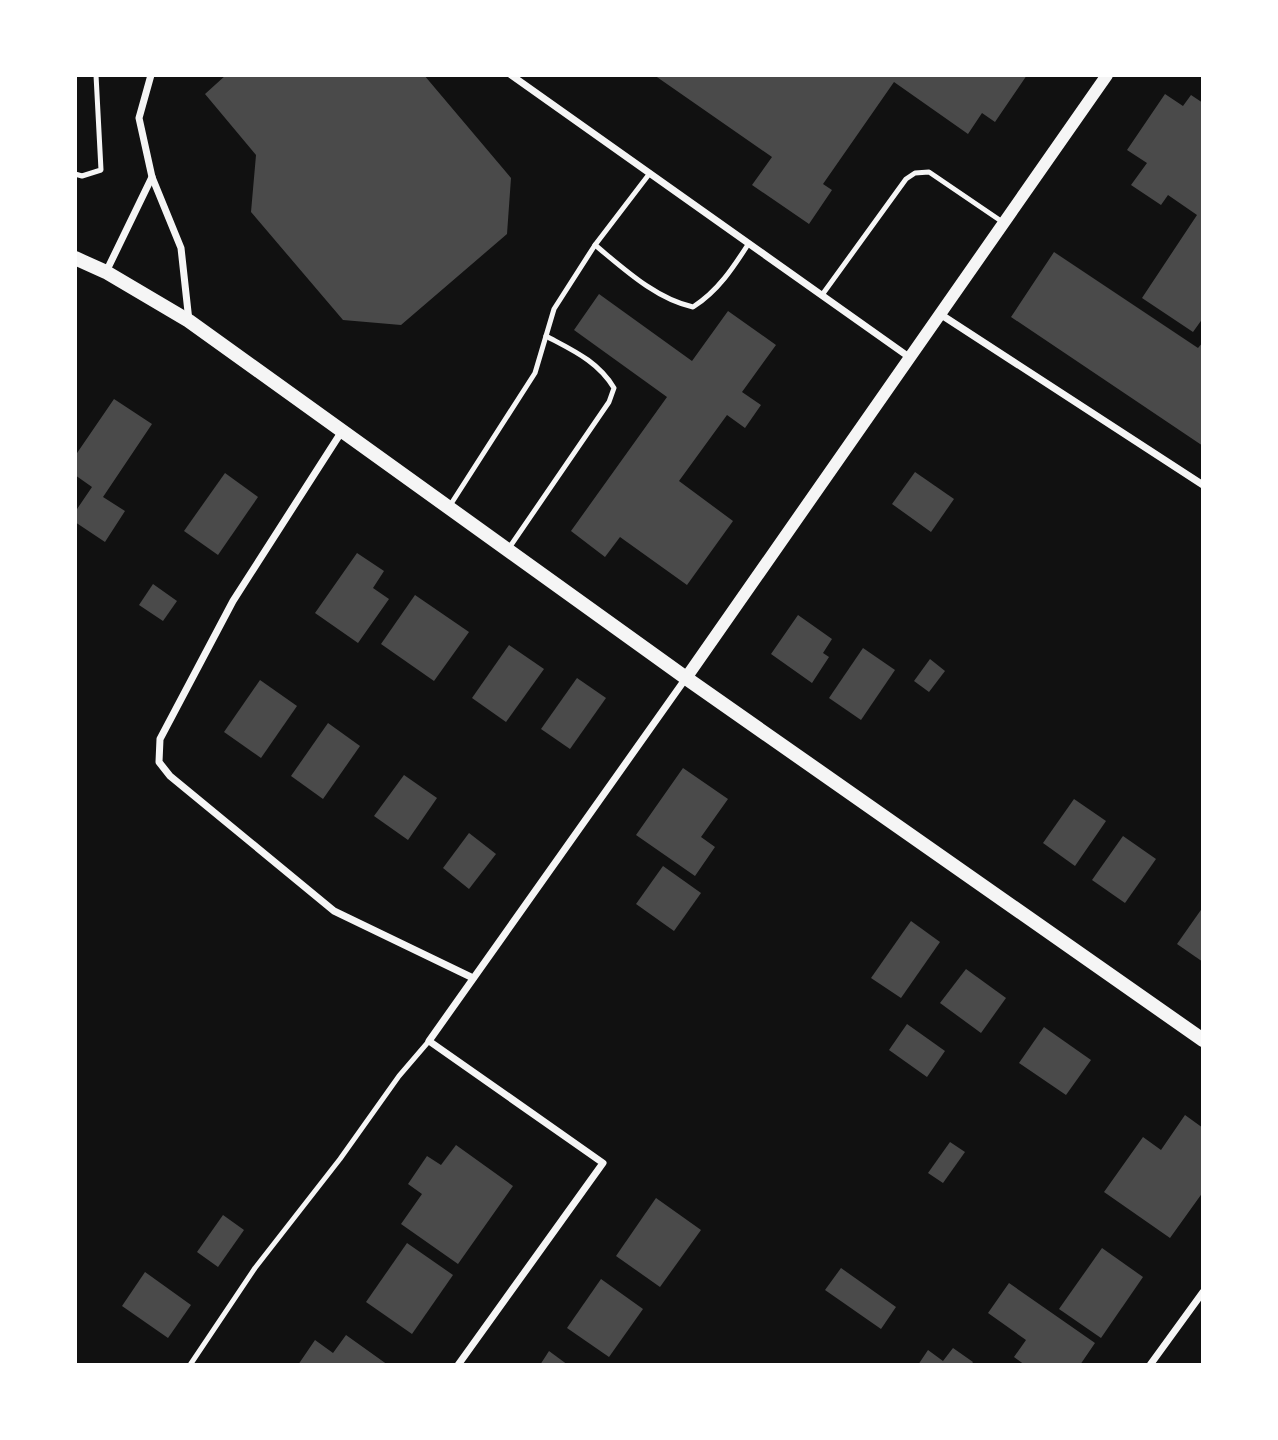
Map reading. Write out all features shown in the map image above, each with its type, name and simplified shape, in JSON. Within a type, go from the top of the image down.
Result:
[{"type":"main road","points":[[75,258],[106,272],[189,321],[686,678],[1203,1040]]},
{"type":"street","points":[[150,75],[139,118],[152,177],[181,248],[189,321]]},
{"type":"street","points":[[511,75],[909,357]]},
{"type":"street","points":[[458,1365],[603,1163],[429,1041],[1107,75]]},
{"type":"street","points":[[106,272],[152,177]]},
{"type":"street","points":[[940,314],[1203,485]]},
{"type":"street","points":[[342,431],[233,601],[160,739],[159,762],[170,776],[334,911],[473,978]]},
{"type":"street","points":[[1150,1365],[1203,1292]]},
{"type":"lane","points":[[75,174],[82,176],[101,170],[96,75]]},
{"type":"lane","points":[[822,295],[906,179],[915,173],[929,172],[1004,223]]},
{"type":"lane","points":[[448,508],[535,373],[554,309],[595,246],[650,173]]},
{"type":"lane","points":[[595,246],[657,292],[678,304],[693,307],[707,298],[725,279],[749,243]]},
{"type":"lane","points":[[508,551],[609,402],[614,388],[593,362],[546,336]]},
{"type":"lane","points":[[190,1365],[255,1268],[429,1041]]},
{"type":"building","points":[[226,75],[424,75],[511,178],[507,234],[401,325],[343,320],[251,212],[256,155],[205,94]]},
{"type":"building","points":[[654,75],[1027,75],[995,122],[982,113],[968,134],[894,82],[823,184],[832,190],[809,224],[752,185],[772,157]]},
{"type":"building","points":[[1165,94],[1183,106],[1191,95],[1203,103],[1203,318],[1193,332],[1142,298],[1197,215],[1168,195],[1161,205],[1131,185],[1147,163],[1127,150]]},
{"type":"building","points":[[1054,252],[1198,348],[1203,342],[1203,446],[1011,317]]},
{"type":"building","points":[[599,294],[692,361],[728,311],[776,345],[742,392],[761,405],[745,428],[727,415],[679,481],[733,521],[687,585],[620,537],[605,557],[571,531],[667,397],[574,330]]},
{"type":"building","points":[[114,399],[152,424],[103,497],[125,511],[105,542],[75,522],[75,512],[92,487],[75,475],[75,456]]},
{"type":"building","points":[[915,472],[954,499],[931,532],[892,504]]},
{"type":"building","points":[[225,473],[258,497],[218,555],[184,531]]},
{"type":"building","points":[[357,553],[384,571],[373,588],[389,599],[358,643],[315,613]]},
{"type":"building","points":[[153,584],[177,601],[163,621],[139,605]]},
{"type":"building","points":[[415,595],[469,632],[434,681],[381,644]]},
{"type":"building","points":[[798,615],[832,639],[823,653],[829,657],[812,683],[771,654]]},
{"type":"building","points":[[509,645],[544,669],[506,722],[472,698]]},
{"type":"building","points":[[863,648],[895,670],[861,720],[829,698]]},
{"type":"building","points":[[930,659],[945,671],[929,692],[914,681]]},
{"type":"building","points":[[577,678],[606,698],[570,749],[541,729]]},
{"type":"building","points":[[260,680],[297,706],[261,758],[224,732]]},
{"type":"building","points":[[328,723],[360,746],[323,799],[291,776]]},
{"type":"building","points":[[683,768],[728,799],[701,837],[715,847],[695,876],[636,835]]},
{"type":"building","points":[[404,775],[437,798],[408,840],[374,816]]},
{"type":"building","points":[[1074,799],[1106,821],[1075,866],[1043,843]]},
{"type":"building","points":[[469,833],[496,854],[469,889],[443,868]]},
{"type":"building","points":[[1123,836],[1156,859],[1125,903],[1092,880]]},
{"type":"building","points":[[663,866],[701,893],[674,931],[636,904]]},
{"type":"building","points":[[1203,907],[1203,962],[1177,944]]},
{"type":"building","points":[[911,921],[940,942],[901,998],[871,978]]},
{"type":"building","points":[[966,969],[1006,998],[981,1033],[940,1003]]},
{"type":"building","points":[[907,1024],[945,1051],[927,1077],[889,1050]]},
{"type":"building","points":[[1044,1027],[1091,1060],[1066,1095],[1019,1063]]},
{"type":"building","points":[[1185,1115],[1203,1128],[1203,1192],[1170,1238],[1104,1192],[1143,1137],[1161,1150]]},
{"type":"building","points":[[950,1142],[965,1152],[943,1183],[928,1173]]},
{"type":"building","points":[[456,1145],[513,1186],[458,1264],[401,1224],[422,1194],[408,1184],[427,1156],[441,1165]]},
{"type":"building","points":[[656,1198],[701,1230],[660,1287],[616,1256]]},
{"type":"building","points":[[223,1215],[244,1230],[218,1267],[197,1252]]},
{"type":"building","points":[[407,1243],[453,1275],[412,1334],[366,1302]]},
{"type":"building","points":[[1102,1248],[1143,1277],[1101,1338],[1059,1309]]},
{"type":"building","points":[[841,1268],[896,1307],[881,1329],[825,1290]]},
{"type":"building","points":[[145,1272],[191,1305],[168,1338],[122,1306]]},
{"type":"building","points":[[601,1279],[643,1309],[609,1357],[567,1328]]},
{"type":"building","points":[[1009,1283],[1095,1343],[1080,1365],[1025,1365],[1014,1357],[1026,1340],[988,1313]]},
{"type":"building","points":[[346,1335],[388,1365],[298,1365],[315,1340],[333,1353]]},
{"type":"building","points":[[953,1348],[973,1362],[971,1365],[918,1365],[928,1350],[943,1361]]},
{"type":"building","points":[[549,1351],[568,1365],[540,1365]]}]
